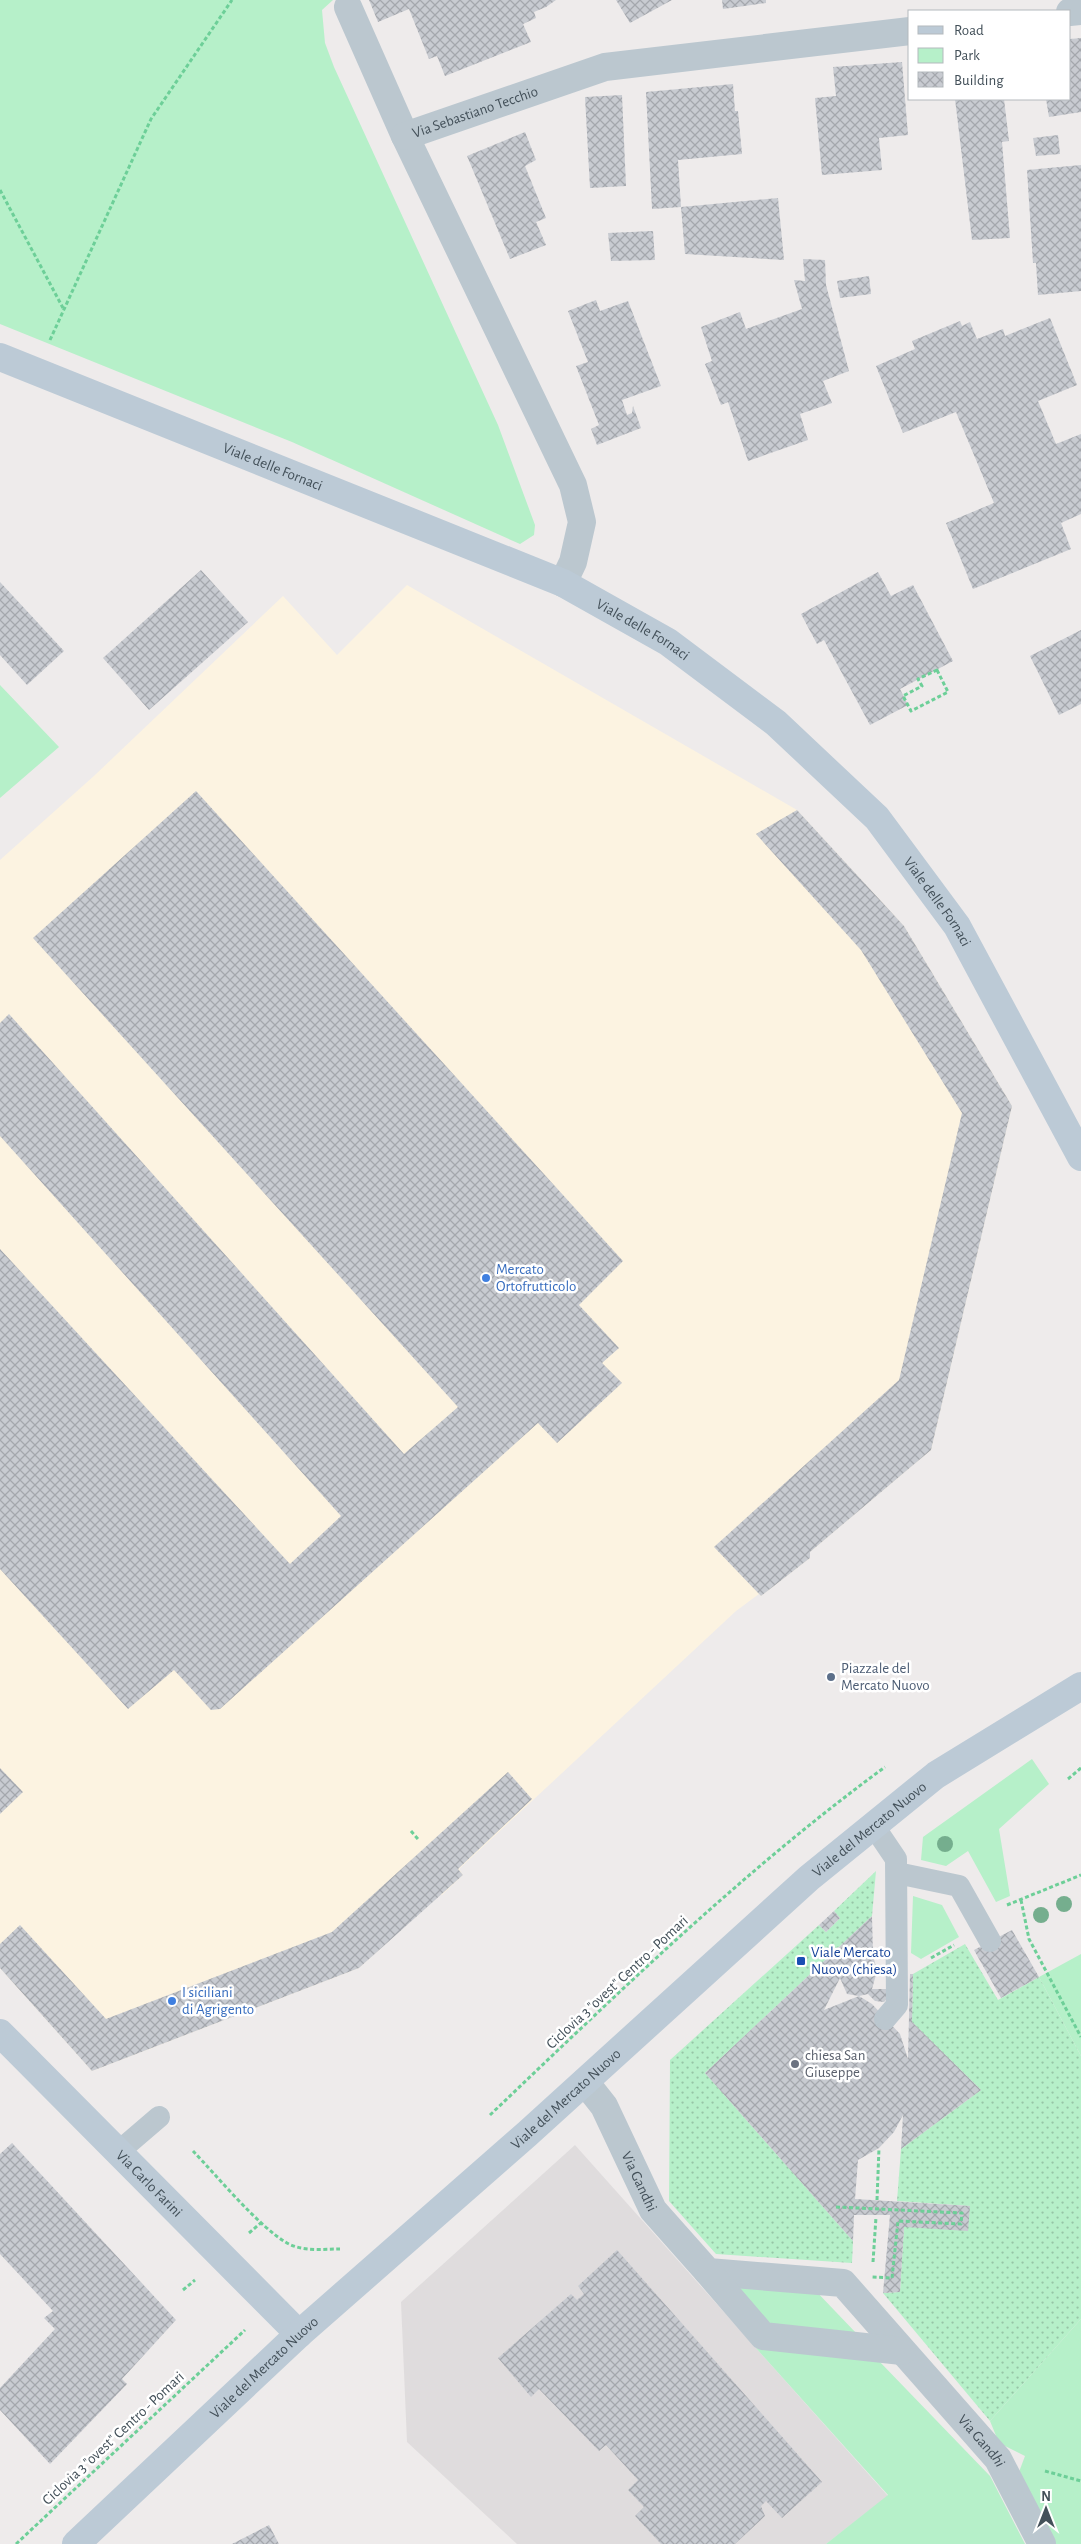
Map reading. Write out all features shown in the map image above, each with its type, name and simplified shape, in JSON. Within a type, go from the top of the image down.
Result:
[{"type":"street","points":[[348,7],[404,136]]},
{"type":"street","name":"Via Sebastiano Tecchio","points":[[563,583],[573,562],[582,522],[573,485],[404,136],[605,67],[908,31]]},
{"type":"street","name":"Viale delle Fornaci","points":[[0,357],[563,583],[668,642],[776,723],[877,818],[957,926],[1081,1157]]},
{"type":"street","name":"Viale del Mercato Nuovo","points":[[76,2544],[299,2334],[585,2082],[809,1878],[943,1770],[1081,1686]]},
{"type":"street","name":"Via Carlo Farini","points":[[0,2034],[117,2154],[299,2334]]},
{"type":"street","name":"Via Gandhi","points":[[585,2082],[604,2106],[653,2210],[763,2336],[902,2351]]},
{"type":"street","name":"Via Gandhi","points":[[708,2272],[843,2283],[998,2459],[1042,2544]]},
{"type":"lane","points":[[873,1825],[896,1859],[897,1872],[897,2005],[885,2019]]},
{"type":"lane","points":[[897,1872],[959,1886],[983,1930]]},
{"type":"lane","points":[[117,2154],[159,2117]]},
{"type":"path","points":[[36,372],[63,309],[152,119],[232,0]]},
{"type":"path","points":[[0,190],[63,309]]},
{"type":"path","points":[[937,670],[948,692],[911,711],[903,696],[922,686],[918,679],[937,670]]},
{"type":"path","name":"Ciclovia 3 \"ovest\" Centro - Pomari","points":[[488,2117],[746,1879],[826,1810],[890,1763]]},
{"type":"path","points":[[1068,1779],[1081,1768]]},
{"type":"path","points":[[411,1831],[418,1839]]},
{"type":"path","points":[[898,1968],[913,1968],[983,1930],[1021,1900],[1081,1875]]},
{"type":"path","points":[[1021,1900],[1029,1939],[1081,2037]]},
{"type":"path","points":[[877,2200],[880,2148]]},
{"type":"path","points":[[193,2151],[262,2222],[287,2243],[308,2250],[346,2249]]},
{"type":"path","points":[[836,2207],[962,2213],[961,2224],[898,2221],[892,2278],[872,2277]]},
{"type":"path","name":"Ciclovia 3 \"ovest\" Centro - Pomari","points":[[16,2544],[225,2348]]},
{"type":"shaded area","name":"Mercato Ortofrutticolo","points":[[407,585],[797,810],[904,926],[1012,1106],[931,1450],[810,1552],[810,1558],[761,1596],[759,1594],[736,1611],[459,1869],[463,1875],[442,1895],[439,1895],[359,1968],[92,2071],[0,1968],[0,860],[95,775],[283,596],[337,655]]},
{"type":"shaded area","points":[[575,2145],[888,2496],[826,2544],[517,2544],[407,2442],[401,2302]]},
{"type":"green space","points":[[0,0],[333,0],[322,10],[325,43],[334,67],[498,425],[535,525],[534,535],[520,544],[292,442],[0,324]]},
{"type":"green space","points":[[0,685],[59,747],[0,798]]},
{"type":"green space","points":[[1032,1759],[1049,1784],[999,1829],[1010,1896],[996,1902],[968,1851],[946,1866],[921,1860],[923,1837]]},
{"type":"green space","points":[[876,1871],[872,1916],[705,2073],[853,2241],[852,2263],[716,2254],[669,2201],[670,2060],[819,1925],[826,1932],[840,1918],[834,1911]]},
{"type":"green space","points":[[913,1896],[942,1905],[959,1937],[921,1959],[911,1953]]},
{"type":"green space","points":[[965,1944],[998,2000],[1039,1977],[1081,2056],[1081,2319],[990,2421],[883,2293],[900,2292],[904,2227],[970,2206],[897,2201],[901,2149],[981,2090],[912,2022],[913,1974]]},
{"type":"green space","points":[[1081,1954],[1081,2056],[1039,1977]]},
{"type":"green space","points":[[736,2286],[813,2288],[857,2334],[771,2328]]},
{"type":"green space","points":[[1081,2319],[1081,2544],[1049,2544],[1016,2480],[1025,2456],[999,2443],[990,2421]]},
{"type":"green space","points":[[756,2348],[879,2361],[990,2476],[1025,2544],[826,2544],[888,2495]]},
{"type":"building","points":[[369,0],[556,0],[534,12],[536,18],[523,24],[531,42],[445,76],[437,56],[429,59],[409,9],[378,22]]},
{"type":"building","points":[[616,0],[672,0],[630,23]]},
{"type":"building","points":[[722,0],[766,0],[766,3],[723,9]]},
{"type":"building","points":[[1081,38],[1081,112],[1049,117],[1046,100],[1071,100],[1071,39]]},
{"type":"building","points":[[902,62],[908,135],[879,138],[882,170],[822,175],[815,98],[836,96],[833,67]]},
{"type":"building","points":[[733,84],[735,111],[738,111],[742,154],[678,160],[681,207],[652,209],[646,92]]},
{"type":"building","points":[[622,95],[626,186],[590,188],[585,97]]},
{"type":"building","points":[[955,100],[1004,100],[1009,141],[1002,142],[1010,238],[972,240]]},
{"type":"building","points":[[525,132],[536,160],[525,166],[546,218],[536,222],[546,245],[510,259],[467,156]]},
{"type":"building","points":[[1058,135],[1060,154],[1036,156],[1033,138]]},
{"type":"building","points":[[1081,165],[1081,291],[1038,295],[1036,263],[1033,263],[1027,170]]},
{"type":"building","points":[[778,198],[784,260],[685,254],[681,207]]},
{"type":"building","points":[[653,231],[655,260],[611,261],[608,233]]},
{"type":"building","points":[[803,259],[825,260],[826,285],[849,371],[823,381],[832,403],[800,414],[808,440],[748,461],[728,402],[721,405],[705,364],[712,361],[701,327],[740,312],[746,329],[802,309],[794,280],[805,281]]},
{"type":"building","points":[[869,276],[871,294],[840,298],[837,281]]},
{"type":"building","points":[[596,300],[600,311],[628,301],[661,386],[622,400],[627,415],[632,413],[633,406],[641,428],[597,445],[591,429],[599,425],[576,366],[588,362],[568,311]]},
{"type":"building","points":[[1050,318],[1077,385],[1038,401],[1056,444],[1081,434],[1081,514],[1061,523],[1071,549],[973,589],[946,523],[994,503],[956,412],[903,433],[876,366],[915,349],[912,341],[960,321],[962,326],[970,322],[977,339],[1003,329],[1005,336]]},
{"type":"building","points":[[201,570],[248,622],[149,710],[103,658]]},
{"type":"building","points":[[878,572],[891,596],[913,585],[953,661],[900,689],[908,705],[870,725],[824,640],[817,644],[801,614]]},
{"type":"building","points":[[0,582],[64,651],[27,685],[0,655]]},
{"type":"building","points":[[1081,630],[1081,704],[1059,715],[1030,656]]},
{"type":"building","points":[[196,791],[623,1261],[579,1305],[619,1348],[602,1363],[622,1383],[557,1443],[538,1423],[220,1709],[211,1710],[174,1670],[128,1709],[0,1569],[0,1249],[290,1564],[341,1516],[0,1136],[0,1023],[9,1014],[404,1454],[458,1407],[33,938]]},
{"type":"building","points":[[797,810],[904,926],[1012,1106],[931,1450],[810,1552],[810,1558],[761,1596],[714,1547],[899,1380],[962,1113],[861,950],[756,834]]},
{"type":"building","points":[[0,1768],[23,1792],[0,1814]]},
{"type":"building","points":[[508,1772],[532,1799],[458,1869],[463,1875],[359,1968],[92,2071],[0,1968],[0,1944],[20,1925],[106,2019],[332,1932]]},
{"type":"building","points":[[834,1911],[840,1918],[826,1932],[819,1925]]},
{"type":"building","points":[[872,1916],[873,1955],[877,1971],[872,1989],[889,1989],[889,1997],[884,2002],[875,2001],[868,1994],[859,1996],[872,2004],[900,2034],[908,2059],[910,1974],[913,1974],[912,2022],[981,2090],[901,2149],[903,2115],[894,2132],[879,2148],[858,2160],[855,2199],[970,2206],[968,2231],[904,2227],[900,2292],[883,2293],[890,2215],[854,2215],[853,2241],[705,2073]],"holes":[[[840,1978],[847,1994],[859,1996],[824,2010]]]},
{"type":"building","points":[[1012,1930],[1039,1977],[1001,1998],[974,1950]]},
{"type":"building","points":[[12,2143],[176,2320],[122,2379],[127,2384],[50,2464],[0,2410],[0,2388],[55,2329],[44,2318],[53,2311],[0,2254],[0,2154]]},
{"type":"building","points":[[617,2250],[822,2482],[782,2518],[766,2501],[761,2506],[765,2516],[735,2544],[661,2544],[635,2516],[644,2507],[628,2490],[638,2480],[606,2445],[599,2451],[539,2389],[531,2397],[498,2358],[571,2294],[577,2300],[584,2294],[578,2286]]},
{"type":"building","points":[[269,2525],[279,2544],[232,2544]]},
{"type":"place","name":"Mercato Ortofrutticolo","points":[[486,1278]]},
{"type":"place","name":"Piazzale del Mercato Nuovo","points":[[831,1677]]},
{"type":"place","name":"Viale Mercato Nuovo (chiesa)","points":[[801,1961]]},
{"type":"place","name":"I siciliani di Agrigento","points":[[172,2001]]},
{"type":"place","name":"chiesa San Giuseppe","points":[[795,2064]]}]
